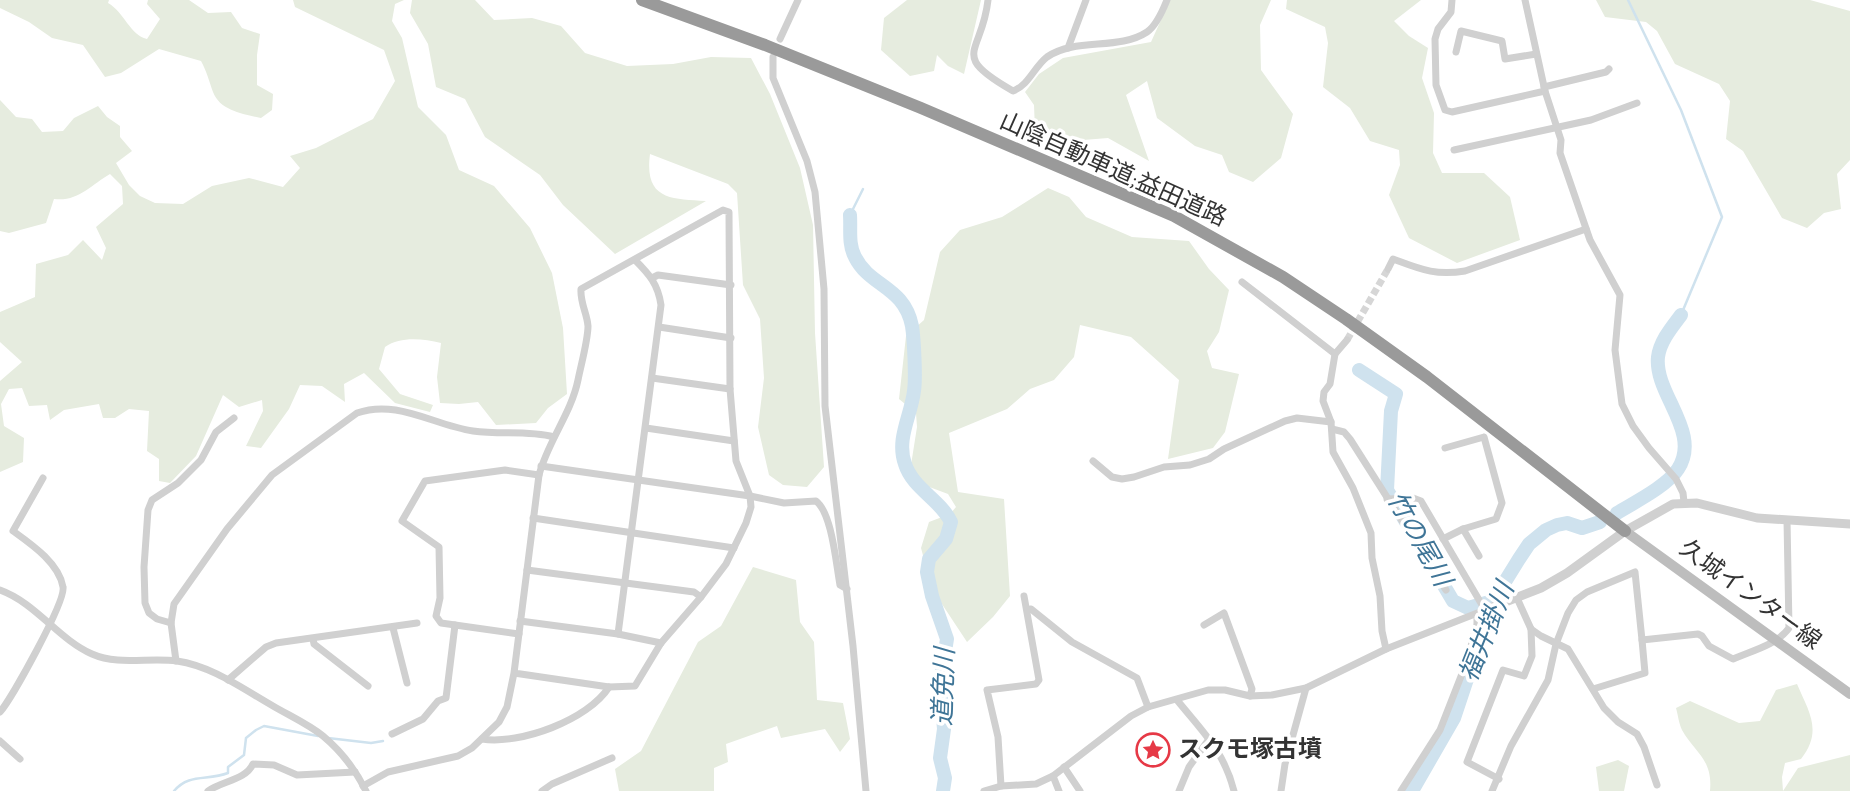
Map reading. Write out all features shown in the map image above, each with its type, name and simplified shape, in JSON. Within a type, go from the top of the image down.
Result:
[{"type":"highway","name":"山陰自動車道;益田道路","points":[[642,0],[765,45],[909,103],[1174,215],[1283,277],[1346,319],[1427,376],[1625,531]]},
{"type":"main road","name":"久城インター線","points":[[1625,531],[1850,694]]},
{"type":"street","points":[[780,39],[798,0]]},
{"type":"street","points":[[988,0],[986,18],[973,50],[973,59],[978,67],[999,84],[1013,91],[1020,89],[1046,57],[1068,48],[1130,40],[1149,31],[1167,0]]},
{"type":"street","points":[[1068,48],[1086,0]]},
{"type":"street","points":[[1452,0],[1451,12],[1438,29],[1435,39],[1436,85],[1446,110],[1452,112],[1544,89],[1609,69]]},
{"type":"street","points":[[1525,0],[1544,89],[1561,140],[1560,153],[1586,229],[1600,261],[1620,295],[1615,350],[1622,404],[1633,426],[1676,479],[1684,502]]},
{"type":"street","points":[[1456,52],[1461,31],[1502,41],[1505,59],[1536,54]]},
{"type":"street","points":[[773,57],[773,78],[807,161],[815,192],[824,289],[825,406],[847,589],[866,791]]},
{"type":"street","points":[[1454,150],[1591,120],[1637,103]]},
{"type":"street","points":[[0,590],[29,606],[84,650],[95,655],[113,660],[176,661],[196,666],[228,680],[305,723],[325,738],[355,772],[365,788],[388,772],[458,756],[482,739],[499,722],[507,706],[514,673],[539,475],[545,452],[572,400],[588,327],[581,289],[723,210],[729,212],[730,389],[736,461],[750,496],[751,507],[734,548],[726,564],[701,597],[661,643],[635,686],[609,687],[514,673]]},
{"type":"street","points":[[1388,269],[1393,259],[1430,273],[1465,271],[1586,229]]},
{"type":"street","points":[[618,634],[661,304],[659,289],[635,260]]},
{"type":"street","points":[[652,278],[658,275],[731,285]]},
{"type":"street","points":[[1242,282],[1335,354]]},
{"type":"street","points":[[659,327],[731,338]]},
{"type":"street","points":[[1347,340],[1335,354],[1330,384],[1324,392],[1323,401],[1331,426],[1332,453],[1353,488],[1371,533],[1372,558],[1380,596],[1386,649]]},
{"type":"street","points":[[652,378],[730,389]]},
{"type":"street","points":[[176,661],[171,623],[174,604],[254,494],[272,475],[357,413],[371,408],[386,408],[473,431],[554,437]]},
{"type":"street","points":[[171,623],[157,619],[149,613],[145,603],[144,567],[148,510],[152,500],[178,483],[201,460],[216,432],[234,418]]},
{"type":"street","points":[[1093,461],[1112,477],[1122,479],[1164,467],[1190,465],[1209,459],[1224,449],[1285,421],[1297,418],[1331,426],[1344,432],[1350,439],[1446,590]]},
{"type":"street","points":[[646,428],[734,441]]},
{"type":"street","points":[[1443,539],[1463,529],[1496,519],[1502,503],[1484,437],[1445,449]]},
{"type":"street","points":[[541,466],[784,503],[816,501],[823,506],[840,585],[847,589]]},
{"type":"street","points":[[519,634],[441,623],[436,616],[440,598],[439,547],[402,521],[425,481],[505,470],[539,475]]},
{"type":"street","points":[[0,712],[51,624],[63,595],[61,581],[42,553],[13,531],[43,478]]},
{"type":"street","points":[[1387,499],[1421,500],[1481,612],[1467,661],[1440,730],[1401,791]]},
{"type":"street","points":[[984,791],[1001,786],[1035,784],[1053,776],[1131,716],[1147,707],[1208,690],[1225,690],[1250,696],[1272,695],[1306,688],[1386,649],[1517,598],[1567,573],[1658,511],[1684,502],[1697,502],[1756,518],[1850,524]]},
{"type":"street","points":[[533,518],[734,548]]},
{"type":"street","points":[[1642,640],[1698,634],[1709,646],[1733,659],[1784,635],[1789,628],[1787,520]]},
{"type":"street","points":[[1463,529],[1479,556]]},
{"type":"street","points":[[527,570],[694,592],[701,597]]},
{"type":"street","points":[[1492,791],[1511,746],[1548,680],[1556,644],[1576,600],[1587,592],[1635,572],[1645,673],[1593,689]]},
{"type":"street","points":[[1001,786],[998,737],[987,690],[1036,684],[1039,680],[1024,596]]},
{"type":"street","points":[[1499,779],[1467,762],[1503,670],[1524,676],[1532,656],[1531,629],[1517,598]]},
{"type":"street","points":[[1027,610],[1031,609],[1072,642],[1137,678],[1147,707]]},
{"type":"street","points":[[1204,625],[1224,613],[1252,688],[1250,696]]},
{"type":"street","points":[[520,621],[618,634],[661,643]]},
{"type":"street","points":[[228,680],[266,647],[276,643],[417,623]]},
{"type":"street","points":[[392,734],[423,719],[438,701],[446,698],[455,625]]},
{"type":"street","points":[[393,628],[407,683]]},
{"type":"street","points":[[1531,629],[1568,649],[1574,656],[1604,708],[1618,722],[1637,734],[1657,785]]},
{"type":"street","points":[[313,639],[314,644],[368,686]]},
{"type":"street","points":[[482,739],[493,741],[563,723],[586,712],[604,696],[609,687]]},
{"type":"street","points":[[1281,791],[1285,764],[1306,688]]},
{"type":"street","points":[[1177,699],[1209,739],[1229,770],[1234,791]]},
{"type":"street","points":[[1179,791],[1189,766],[1209,739]]},
{"type":"street","points":[[0,741],[20,759]]},
{"type":"street","points":[[542,791],[612,758]]},
{"type":"street","points":[[208,791],[245,774],[253,764],[274,765],[297,775],[355,772]]},
{"type":"street","points":[[1064,767],[1080,791]]},
{"type":"street","points":[[1053,776],[1059,791]]},
{"type":"shaded area","points":[[0,0],[109,0],[108,3],[136,33],[147,39],[160,19],[147,4],[148,0],[189,0],[208,13],[231,12],[242,28],[260,34],[257,85],[273,94],[272,110],[261,118],[227,108],[216,98],[201,61],[159,49],[121,73],[105,77],[83,45],[52,38],[29,22],[0,8]]},
{"type":"shaded area","points":[[293,0],[404,0],[395,4],[392,21],[402,38],[418,107],[446,135],[459,170],[494,186],[530,228],[552,273],[563,328],[567,394],[548,408],[536,423],[496,425],[478,402],[440,403],[437,377],[441,343],[398,341],[385,347],[379,369],[400,394],[433,405],[430,412],[395,403],[364,373],[344,384],[345,402],[322,386],[300,385],[289,409],[261,448],[246,446],[263,411],[262,400],[239,407],[223,395],[196,456],[170,483],[159,481],[159,459],[147,451],[149,411],[129,409],[115,418],[103,418],[99,404],[64,410],[50,420],[47,405],[29,406],[22,388],[9,389],[1,404],[4,426],[24,438],[23,462],[0,472],[0,381],[22,362],[0,342],[0,312],[35,297],[36,264],[68,255],[83,240],[102,260],[106,248],[96,227],[123,204],[122,186],[110,174],[84,192],[70,198],[54,199],[46,223],[9,233],[0,231],[0,100],[16,117],[32,119],[42,132],[63,131],[74,118],[98,106],[120,126],[120,137],[132,151],[116,163],[129,185],[140,196],[155,203],[183,204],[212,186],[249,178],[283,187],[300,168],[290,156],[316,148],[373,119],[395,81],[384,50],[295,7]]},
{"type":"shaded area","points":[[412,0],[475,0],[494,20],[532,18],[561,26],[585,53],[627,66],[673,64],[711,57],[751,58],[770,94],[800,168],[813,225],[815,333],[824,467],[807,487],[783,485],[769,475],[758,427],[764,378],[760,319],[743,285],[737,193],[728,184],[650,154],[649,169],[656,189],[671,197],[706,201],[615,254],[563,205],[540,175],[485,137],[465,99],[436,87],[428,44],[410,13]]},
{"type":"shaded area","points":[[907,0],[981,0],[964,74],[948,66],[937,55],[934,71],[910,76],[881,50],[884,18]]},
{"type":"shaded area","points":[[1170,0],[1271,0],[1260,25],[1261,70],[1293,114],[1281,158],[1253,182],[1229,172],[1222,155],[1195,146],[1157,118],[1147,81],[1126,95],[1149,161],[1108,138],[1071,141],[1035,130],[1034,105],[1025,92],[1039,74],[1063,58],[1151,42]]},
{"type":"shaded area","points":[[1287,0],[1421,0],[1394,21],[1409,36],[1428,48],[1422,78],[1434,113],[1433,153],[1442,173],[1484,173],[1510,197],[1520,240],[1457,263],[1409,238],[1389,195],[1400,165],[1399,150],[1370,141],[1350,108],[1323,87],[1328,43],[1325,27],[1286,9]]},
{"type":"shaded area","points":[[1596,0],[1810,0],[1850,11],[1850,160],[1837,174],[1841,209],[1824,213],[1807,228],[1782,218],[1743,151],[1726,139],[1730,101],[1719,84],[1675,64],[1657,31],[1646,22],[1605,17]]},
{"type":"shaded area","points":[[1048,188],[1069,197],[1086,217],[1132,237],[1189,241],[1209,269],[1229,290],[1219,332],[1207,351],[1212,368],[1239,374],[1225,432],[1213,448],[1168,459],[1179,380],[1131,337],[1080,325],[1074,357],[1054,380],[1030,389],[1007,409],[949,433],[958,492],[1004,499],[1010,596],[967,642],[932,589],[921,548],[929,522],[950,514],[956,507],[948,494],[924,485],[911,465],[917,427],[916,413],[899,399],[906,336],[924,320],[940,252],[960,230],[1002,217]]},
{"type":"shaded area","points":[[753,567],[796,580],[800,622],[814,642],[817,700],[843,703],[850,739],[840,752],[825,729],[781,738],[777,726],[726,744],[728,762],[714,768],[714,791],[619,791],[615,769],[641,751],[698,642],[721,626]]},
{"type":"shaded area","points":[[1797,684],[1813,730],[1808,749],[1801,759],[1785,763],[1783,791],[1710,791],[1709,771],[1682,730],[1676,708],[1690,701],[1739,723],[1760,721],[1776,690]]},
{"type":"shaded area","points":[[1850,755],[1850,791],[1783,791],[1798,768]]},
{"type":"shaded area","points":[[1618,760],[1629,766],[1624,791],[1599,791],[1596,767]]},
{"type":"waterway","points":[[1628,0],[1681,110],[1722,217],[1681,315]]},
{"type":"waterway","points":[[850,215],[863,189]]},
{"type":"waterway","name":"道免川","points":[[850,215],[851,242],[855,257],[869,275],[902,303],[912,326],[915,385],[903,437],[905,464],[914,480],[951,522],[946,539],[929,559],[927,572],[947,639],[940,683],[944,729],[940,758],[945,778],[943,791]]},
{"type":"waterway","name":"福井掛川","points":[[1617,513],[1673,475],[1684,455],[1681,427],[1663,385],[1658,357],[1670,329],[1681,315]]},
{"type":"waterway","name":"竹の尾川","points":[[1359,370],[1396,394],[1391,411],[1387,490],[1406,522]]},
{"type":"waterway","name":"福井掛川","points":[[1412,791],[1454,718],[1493,601],[1529,544],[1557,525],[1567,523],[1582,528],[1600,522]]},
{"type":"waterway","name":"竹の尾川","points":[[1440,579],[1453,601],[1468,608],[1493,601]]},
{"type":"waterway","points":[[174,791],[186,782],[228,773],[228,767],[244,755],[246,738],[264,726],[318,736]]},
{"type":"waterway","points":[[328,738],[371,743],[383,741]]},
{"type":"tunnel","points":[[1347,340],[1388,269]]},
{"type":"place","name":"スクモ塚古墳","points":[[1153,750]]}]
